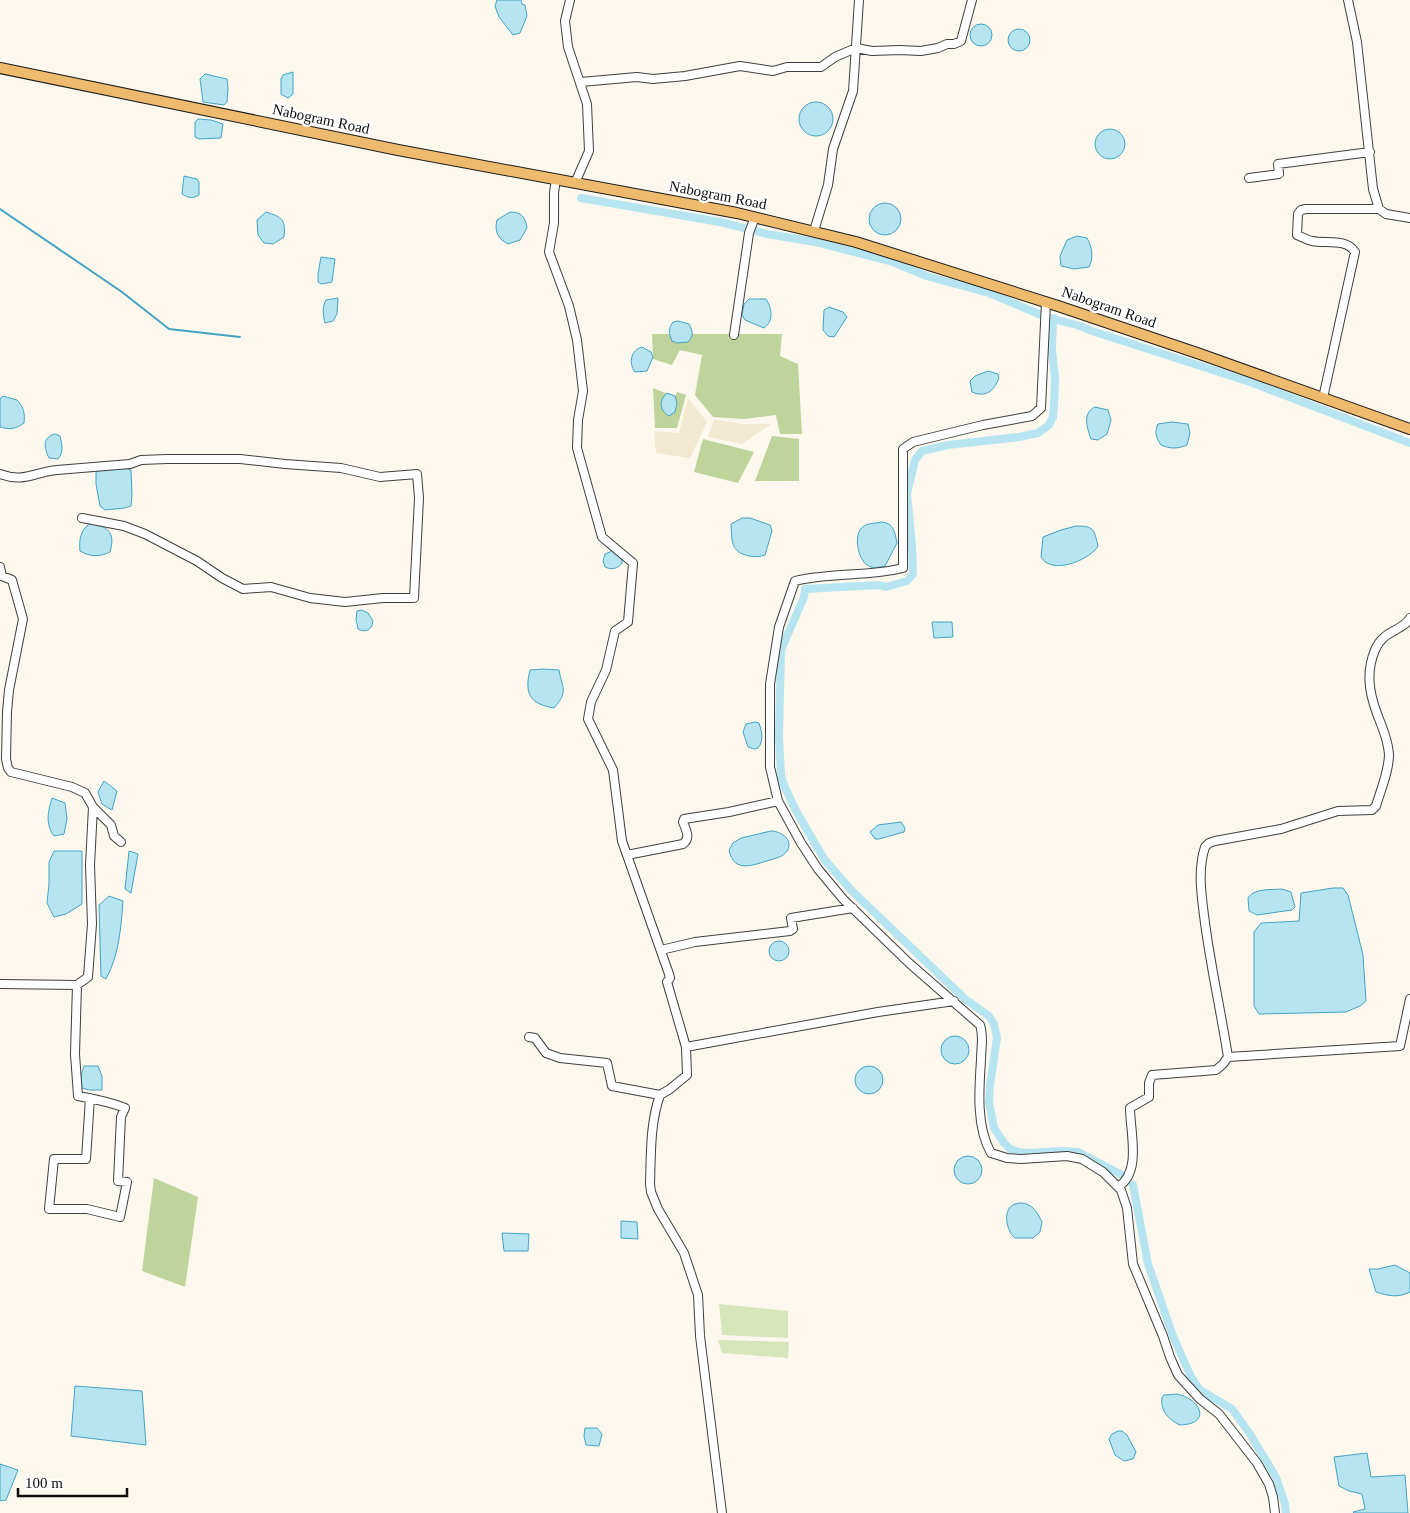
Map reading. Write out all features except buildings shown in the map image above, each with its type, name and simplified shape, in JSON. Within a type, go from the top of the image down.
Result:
[{"type":"main road","name":"Nabogram Road","points":[[0,68],[398,150],[556,179],[814,231],[856,242],[1191,351],[1410,429]]},
{"type":"street","points":[[570,0],[565,21],[568,47],[587,104],[589,151],[575,183]]},
{"type":"street","points":[[814,231],[828,185],[833,149],[853,91],[859,0]]},
{"type":"street","points":[[581,82],[636,77],[653,79],[685,76],[740,66],[774,71],[787,67],[821,67],[835,57],[856,48],[872,51],[921,51],[938,48],[962,41],[972,0]]},
{"type":"street","points":[[1348,0],[1357,42],[1373,189],[1378,209]]},
{"type":"street","points":[[1249,178],[1279,174],[1278,164],[1370,152]]},
{"type":"street","points":[[556,179],[554,223],[549,252],[569,306],[577,340],[583,390],[578,420],[577,448],[602,537],[633,562],[628,622],[615,631],[606,670],[591,702],[588,719],[613,770],[622,841],[670,978],[667,982],[686,1047],[687,1075],[660,1095],[655,1108],[650,1174],[651,1192],[684,1253],[698,1295],[701,1345],[722,1513]]},
{"type":"street","points":[[1323,398],[1354,250],[1347,245],[1314,242],[1297,235],[1298,214],[1301,210],[1306,209],[1378,209],[1386,214],[1410,218]]},
{"type":"street","points":[[734,335],[749,233],[754,220]]},
{"type":"street","points":[[1046,304],[1042,408],[1032,416],[983,425],[913,442],[903,448],[903,568],[882,573],[812,577],[795,581],[780,627],[770,684],[770,767],[778,801],[818,869],[843,899],[909,963],[980,1025],[983,1033],[980,1072],[981,1118],[986,1146],[991,1153],[1021,1160],[1061,1156],[1082,1159],[1103,1172],[1121,1190],[1127,1208],[1133,1264],[1178,1375],[1200,1400],[1219,1414],[1257,1463],[1269,1484],[1275,1513]]},
{"type":"street","points":[[0,474],[11,478],[32,477],[54,470],[130,464],[141,460],[167,459],[240,459],[341,468],[380,477],[417,474],[419,498],[414,598],[383,598],[345,602],[310,598],[271,587],[242,589],[198,561],[146,534],[124,526],[82,518]]},
{"type":"street","points":[[0,568],[2,576],[12,580],[23,619],[9,690],[6,745],[8,768],[11,772],[72,787],[85,793],[93,807],[111,825],[114,836],[120,842]]},
{"type":"street","points":[[1118,1187],[1128,1178],[1132,1169],[1130,1108],[1149,1097],[1149,1082],[1152,1075],[1216,1070],[1224,1064],[1228,1057],[1212,974],[1202,903],[1201,882],[1205,847],[1208,843],[1215,841],[1281,829],[1338,811],[1372,810],[1376,806],[1389,754],[1386,736],[1369,688],[1371,661],[1376,648],[1384,637],[1389,632],[1407,624],[1410,618]]},
{"type":"street","points":[[626,855],[683,844],[688,840],[683,822],[684,819],[729,812],[778,801]]},
{"type":"street","points":[[0,984],[78,985],[88,977],[92,924],[90,864],[93,807]]},
{"type":"street","points":[[661,950],[695,942],[790,931],[793,929],[792,918],[853,908]]},
{"type":"street","points":[[78,985],[76,1054],[78,1096],[90,1098],[125,1108],[121,1117],[118,1181],[126,1182],[120,1217],[87,1208],[49,1209],[54,1159],[86,1159],[90,1098]]},
{"type":"street","points":[[1228,1057],[1400,1046],[1410,999]]},
{"type":"street","points":[[686,1047],[878,1012],[954,1001]]},
{"type":"street","points":[[529,1037],[535,1038],[546,1053],[560,1058],[607,1063],[612,1086],[660,1095]]},
{"type":"shaded area","points":[[688,398],[707,422],[690,458],[656,453],[654,431],[679,433]]},
{"type":"shaded area","points":[[714,420],[745,424],[771,424],[742,444],[708,437]]},
{"type":"green space","points":[[652,334],[782,334],[780,356],[798,364],[802,434],[780,434],[776,415],[744,419],[713,417],[695,395],[702,355],[680,350],[672,365],[653,359]]},
{"type":"green space","points":[[653,388],[675,397],[677,392],[686,395],[677,428],[655,428]]},
{"type":"green space","points":[[772,436],[799,439],[799,481],[755,481]]},
{"type":"green space","points":[[703,439],[754,452],[738,483],[694,472]]},
{"type":"green space","points":[[154,1178],[198,1197],[185,1287],[142,1271]]},
{"type":"green space","points":[[719,1304],[788,1311],[788,1338],[722,1335]]},
{"type":"green space","points":[[718,1340],[789,1342],[788,1358],[722,1353]]},
{"type":"water","points":[[497,0],[521,0],[522,4],[525,5],[527,16],[520,33],[513,35],[499,17],[495,6]]},
{"type":"water","points":[[981,24],[989,27],[992,35],[989,43],[981,46],[973,43],[970,35],[973,27]]},
{"type":"water","points":[[1019,29],[1027,32],[1030,40],[1027,48],[1019,51],[1011,48],[1008,40],[1011,32]]},
{"type":"water","points":[[293,72],[293,94],[288,98],[281,94],[281,79],[283,75]]},
{"type":"water","points":[[205,74],[227,79],[227,102],[224,105],[203,102],[200,79]]},
{"type":"water","points":[[816,102],[828,107],[833,119],[828,131],[816,136],[804,131],[799,119],[804,107]]},
{"type":"water","points":[[198,119],[211,120],[223,124],[221,138],[199,139],[195,137],[195,122]]},
{"type":"water","points":[[1110,129],[1121,133],[1125,144],[1121,155],[1110,159],[1099,155],[1095,144],[1099,133]]},
{"type":"water","points":[[184,176],[197,179],[199,182],[199,195],[190,198],[182,194]]},
{"type":"water","points":[[885,203],[897,207],[901,219],[897,231],[885,235],[873,231],[869,219],[873,207]]},
{"type":"water","points":[[266,212],[279,217],[284,226],[284,237],[273,244],[264,243],[258,235],[257,220]]},
{"type":"water","points":[[510,212],[522,216],[527,228],[520,240],[508,244],[498,234],[496,224],[497,220]]},
{"type":"water","points":[[1077,236],[1087,238],[1090,245],[1092,256],[1089,267],[1074,269],[1061,266],[1060,256],[1067,240]]},
{"type":"water","points":[[321,257],[335,259],[332,282],[321,284],[318,282]]},
{"type":"water","points":[[338,298],[337,314],[333,321],[325,323],[323,311],[326,300]]},
{"type":"water","points":[[749,299],[766,299],[771,310],[771,318],[764,328],[745,320],[742,315],[744,304]]},
{"type":"water","points":[[829,307],[843,312],[847,317],[834,337],[828,336],[823,330],[824,310]]},
{"type":"water","points":[[678,321],[689,324],[692,335],[688,342],[677,343],[672,341],[670,327],[673,322]]},
{"type":"water","points":[[642,347],[651,352],[653,357],[647,371],[635,372],[631,361],[632,357],[635,351]]},
{"type":"water","points":[[988,371],[998,374],[999,378],[995,387],[985,394],[972,392],[970,381],[975,376]]},
{"type":"water","points":[[667,393],[675,396],[677,403],[675,412],[669,416],[661,406],[662,399]]},
{"type":"water","points":[[3,396],[17,400],[21,405],[24,423],[18,427],[0,427],[0,399]]},
{"type":"water","points":[[1095,407],[1108,410],[1111,420],[1107,434],[1098,440],[1091,439],[1087,421],[1088,413]]},
{"type":"water","points":[[1172,422],[1188,424],[1190,433],[1187,445],[1174,448],[1161,445],[1156,435],[1158,424]]},
{"type":"water","points":[[55,434],[60,436],[62,445],[62,451],[58,459],[49,458],[45,447],[46,440]]},
{"type":"water","points":[[125,468],[131,470],[131,506],[105,510],[100,506],[96,472],[102,469]]},
{"type":"water","points":[[742,518],[750,518],[770,525],[772,531],[765,555],[749,556],[738,552],[735,548],[732,540],[731,524]]},
{"type":"water","points":[[882,522],[891,526],[895,532],[897,543],[885,566],[877,568],[865,564],[860,555],[857,539],[862,527]]},
{"type":"water","points":[[89,524],[105,528],[111,535],[112,545],[110,552],[95,556],[80,551],[81,536]]},
{"type":"water","points":[[1076,526],[1090,528],[1094,532],[1098,546],[1094,551],[1082,559],[1067,565],[1060,566],[1045,562],[1041,557],[1043,537]]},
{"type":"water","points":[[612,551],[622,557],[622,563],[616,568],[605,567],[603,561],[605,554]]},
{"type":"water","points":[[362,610],[368,613],[373,621],[370,629],[366,631],[358,629],[356,619],[357,611]]},
{"type":"water","points":[[932,622],[952,622],[953,637],[934,638]]},
{"type":"water","points":[[530,670],[559,670],[563,693],[554,708],[534,701],[529,692],[528,678]]},
{"type":"water","points":[[759,723],[762,736],[760,745],[754,749],[748,747],[743,732],[746,724]]},
{"type":"water","points":[[104,781],[117,791],[112,810],[102,804],[98,792]]},
{"type":"water","points":[[52,798],[65,803],[67,819],[64,834],[54,836],[48,822]]},
{"type":"water","points":[[901,822],[905,828],[904,832],[875,839],[870,832],[878,825]]},
{"type":"water","points":[[771,831],[782,834],[788,840],[789,847],[785,853],[777,858],[751,865],[745,866],[735,862],[729,850],[733,843],[741,838]]},
{"type":"water","points":[[54,851],[82,851],[82,904],[66,914],[54,917],[47,903],[49,862]]},
{"type":"water","points":[[129,851],[138,854],[131,893],[125,889]]},
{"type":"water","points":[[1343,888],[1348,895],[1363,955],[1366,1001],[1346,1012],[1259,1014],[1254,1006],[1254,932],[1261,923],[1299,921],[1301,893]]},
{"type":"water","points":[[1282,889],[1291,892],[1295,907],[1292,910],[1257,915],[1249,911],[1248,898],[1254,893],[1263,890]]},
{"type":"water","points":[[109,896],[123,901],[117,951],[106,979],[101,976],[99,905]]},
{"type":"water","points":[[779,941],[786,944],[789,951],[786,958],[779,961],[772,958],[769,951],[772,944]]},
{"type":"water","points":[[955,1036],[965,1040],[969,1050],[965,1060],[955,1064],[945,1060],[941,1050],[945,1040]]},
{"type":"water","points":[[84,1066],[98,1066],[102,1076],[102,1090],[82,1088],[81,1076]]},
{"type":"water","points":[[869,1066],[879,1070],[883,1080],[879,1090],[869,1094],[859,1090],[855,1080],[859,1070]]},
{"type":"water","points":[[968,1156],[978,1160],[982,1170],[978,1180],[968,1184],[958,1180],[954,1170],[958,1160]]},
{"type":"water","points":[[1021,1203],[1032,1207],[1042,1222],[1040,1232],[1033,1238],[1015,1238],[1008,1227],[1007,1216],[1010,1208]]},
{"type":"water","points":[[621,1221],[637,1222],[638,1239],[621,1238]]},
{"type":"water","points":[[502,1233],[529,1234],[528,1251],[504,1251]]},
{"type":"water","points":[[1395,1265],[1410,1273],[1410,1292],[1393,1296],[1376,1292],[1369,1269]]},
{"type":"water","points":[[75,1386],[142,1391],[146,1445],[71,1436]]},
{"type":"water","points":[[1177,1394],[1192,1401],[1200,1411],[1196,1420],[1190,1424],[1180,1425],[1166,1414],[1162,1407],[1162,1397],[1164,1395]]},
{"type":"water","points":[[585,1428],[597,1428],[602,1434],[599,1446],[586,1445]]},
{"type":"water","points":[[1122,1431],[1127,1435],[1136,1452],[1133,1459],[1124,1461],[1115,1455],[1109,1439],[1112,1434]]},
{"type":"water","points":[[1367,1453],[1371,1477],[1405,1475],[1408,1513],[1353,1512],[1365,1509],[1362,1494],[1339,1486],[1334,1457]]},
{"type":"water","points":[[0,1464],[18,1470],[6,1500],[0,1501]]},
{"type":"waterway","points":[[581,198],[720,222],[767,234],[815,242],[893,262],[926,276],[989,293],[1046,317],[1077,325],[1250,382],[1410,443]]},
{"type":"waterway","points":[[0,209],[122,292],[169,329],[240,337]]},
{"type":"waterway","points":[[1053,318],[1054,407],[1053,417],[1049,425],[1038,433],[1019,437],[948,445],[922,451],[915,460],[907,494],[913,574],[907,581],[886,587],[879,585],[805,589],[804,597],[781,650],[779,736],[781,774],[795,809],[824,859],[851,890],[965,999],[989,1016],[994,1024],[997,1038],[989,1102],[994,1128],[1004,1143],[1010,1149],[1019,1152],[1078,1152],[1124,1176]]},
{"type":"waterway","points":[[1133,1185],[1148,1264],[1173,1336],[1191,1377],[1200,1390],[1232,1409],[1248,1431],[1276,1477],[1286,1513]]}]
